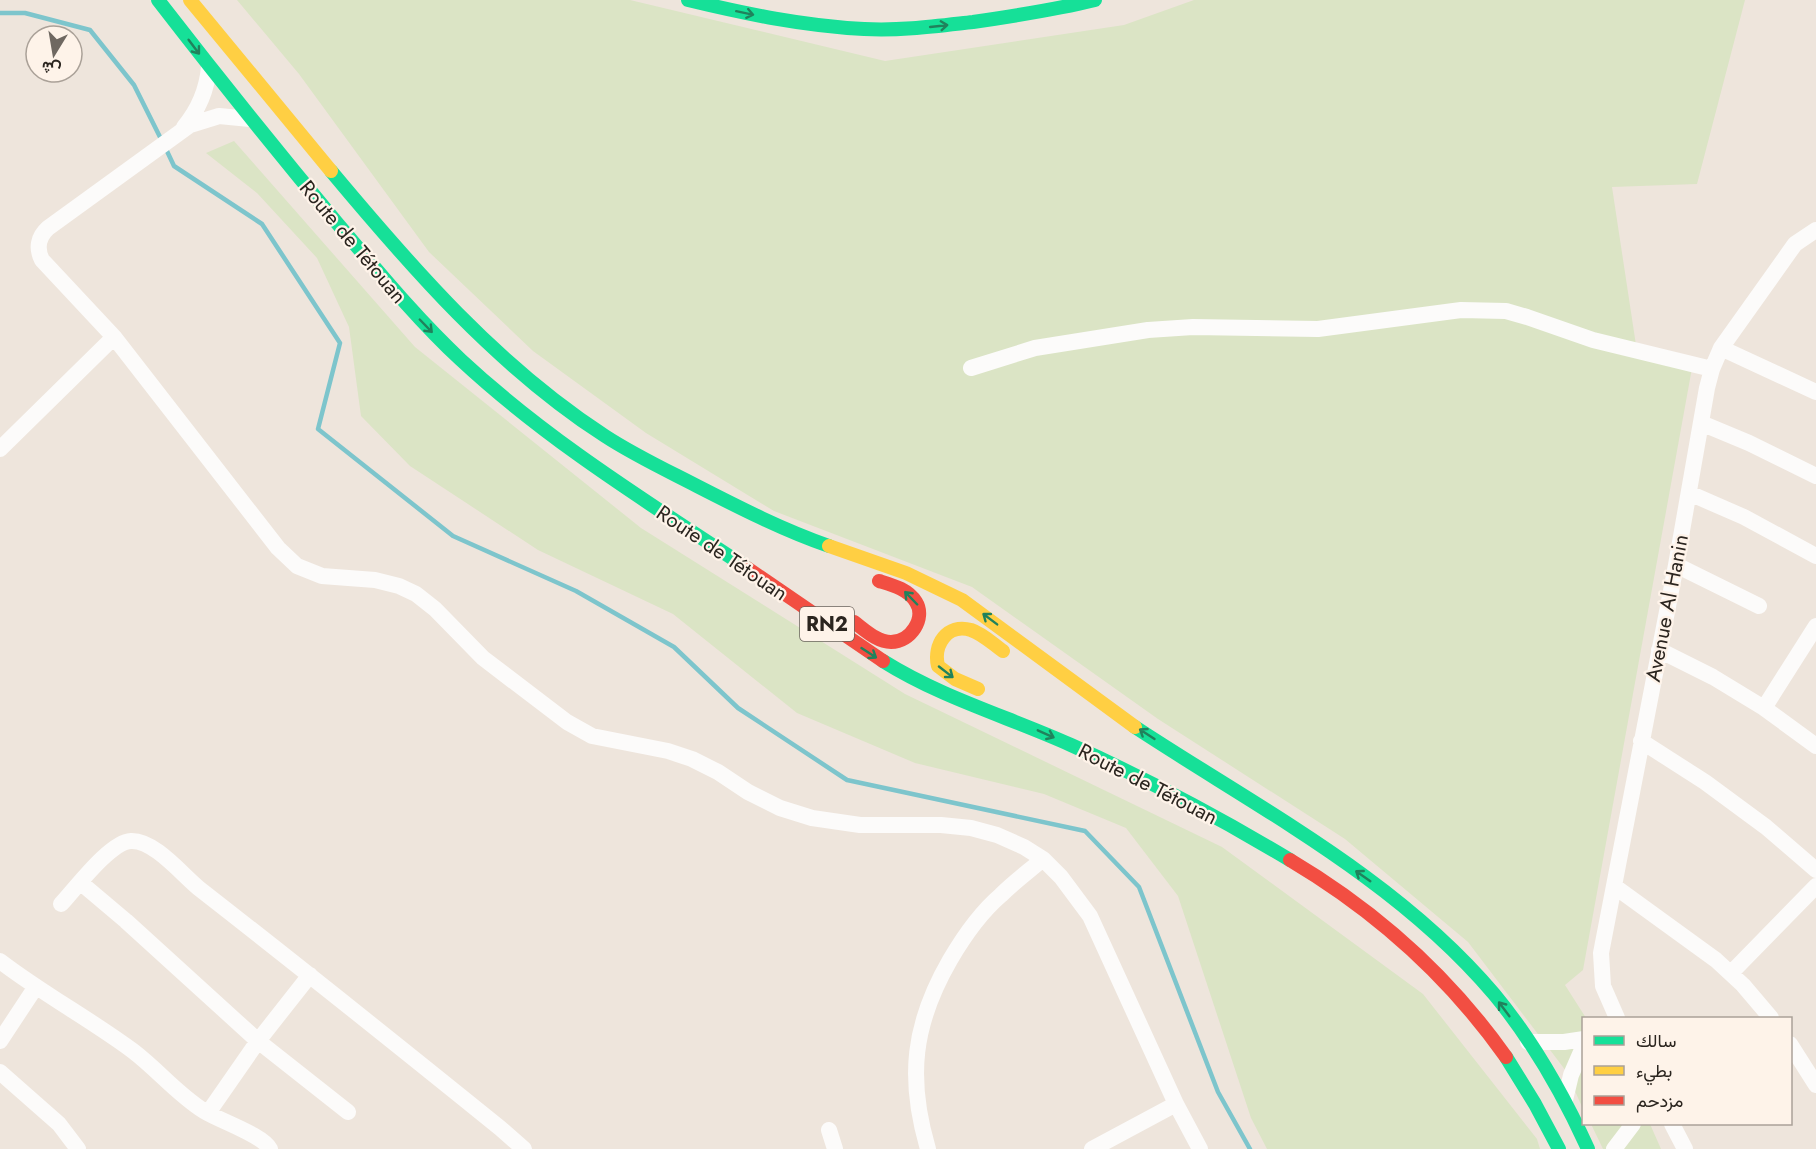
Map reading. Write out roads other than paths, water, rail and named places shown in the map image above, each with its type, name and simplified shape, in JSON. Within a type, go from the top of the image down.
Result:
[{"type":"highway","name":"Route de Tétouan","points":[[158,0],[250,119],[390,286],[424,323],[506,400],[588,464],[739,563],[866,651],[906,675],[946,696],[1018,722],[1103,759],[1197,806],[1283,855],[1353,900],[1399,936],[1443,978],[1481,1022],[1514,1067],[1559,1149]]},
{"type":"highway","name":"Route de Tétouan","points":[[189,0],[410,266],[449,306],[528,378],[606,437],[756,517],[915,577],[954,595],[1118,716],[1315,843],[1377,886],[1457,954],[1496,999],[1528,1042],[1565,1101],[1588,1149]]},
{"type":"highway","points":[[688,0],[757,15],[867,29],[950,25],[1003,18],[1095,0]]},
{"type":"highway","points":[[606,437],[692,495],[788,545]]},
{"type":"highway","points":[[588,464],[679,512],[778,572]]},
{"type":"highway","points":[[845,616],[872,635],[890,642],[905,638],[916,627],[918,605],[909,594],[895,586],[865,576]]},
{"type":"highway","points":[[994,695],[955,679],[938,666],[935,653],[940,640],[944,635],[957,629],[971,630],[1014,659]]},
{"type":"highway","points":[[1091,711],[1203,782],[1315,843]]},
{"type":"highway","points":[[1154,769],[1198,795],[1283,855]]},
{"type":"street","points":[[170,139],[194,114],[203,96],[209,67]]},
{"type":"street","points":[[250,119],[230,116],[209,118],[170,139],[48,228],[39,239],[39,253],[42,260],[114,337],[286,557],[297,566],[322,576],[375,580],[399,586],[416,594],[435,609],[483,658],[579,730],[607,740],[668,751],[692,759],[780,808],[812,818],[860,825],[941,825],[971,828],[997,835],[1024,847],[1043,859],[1061,877],[1090,916],[1176,1104],[1200,1149]]},
{"type":"street","name":"Avenue Al Hanin","points":[[1617,1017],[1603,986],[1601,953],[1712,369],[1721,348],[1795,244],[1816,230]]},
{"type":"street","points":[[971,368],[1035,348],[1148,330],[1193,327],[1318,329],[1461,310],[1485,309],[1527,316],[1593,340],[1712,369]]},
{"type":"street","points":[[0,449],[114,337]]},
{"type":"street","points":[[1721,348],[1816,392]]},
{"type":"street","points":[[1701,423],[1749,443],[1816,476]]},
{"type":"street","points":[[1689,493],[1744,517],[1816,556]]},
{"type":"street","points":[[1676,565],[1759,606]]},
{"type":"street","points":[[1764,708],[1816,626]]},
{"type":"street","points":[[1659,650],[1713,677],[1764,708],[1816,746]]},
{"type":"street","points":[[1641,741],[1705,782],[1766,828],[1816,870]]},
{"type":"street","points":[[61,903],[110,852],[122,843],[133,841],[145,844],[163,856],[195,885],[524,1149]]},
{"type":"street","points":[[928,1149],[918,1109],[916,1089],[918,1047],[927,1007],[963,938],[1000,895],[1043,859]]},
{"type":"street","points":[[81,882],[258,1041],[348,1112]]},
{"type":"street","points":[[1614,886],[1716,960],[1731,973],[1770,1017]]},
{"type":"street","points":[[1731,973],[1816,886]]},
{"type":"street","points":[[0,961],[35,988],[132,1050],[176,1090],[208,1113],[261,1138],[270,1149]]},
{"type":"street","points":[[208,1113],[258,1041],[310,975]]},
{"type":"street","points":[[0,1041],[35,988]]},
{"type":"street","points":[[1528,1042],[1582,1039]]},
{"type":"street","points":[[1792,1046],[1816,1085]]},
{"type":"street","points":[[1565,1101],[1571,1075],[1582,1050]]},
{"type":"street","points":[[0,1072],[59,1124],[78,1149]]},
{"type":"street","points":[[1092,1149],[1176,1104]]},
{"type":"street","points":[[1614,1149],[1632,1125]]},
{"type":"street","points":[[1673,1125],[1685,1149]]},
{"type":"street","points":[[829,1130],[835,1149]]},
{"type":"waterway","points":[[0,13],[25,13],[90,30],[134,85],[162,141]]},
{"type":"waterway","points":[[166,149],[174,166],[262,224],[340,343],[318,429],[453,536],[576,591],[674,647],[738,708],[847,780],[1085,831],[1139,887],[1218,1092],[1250,1149]]}]
